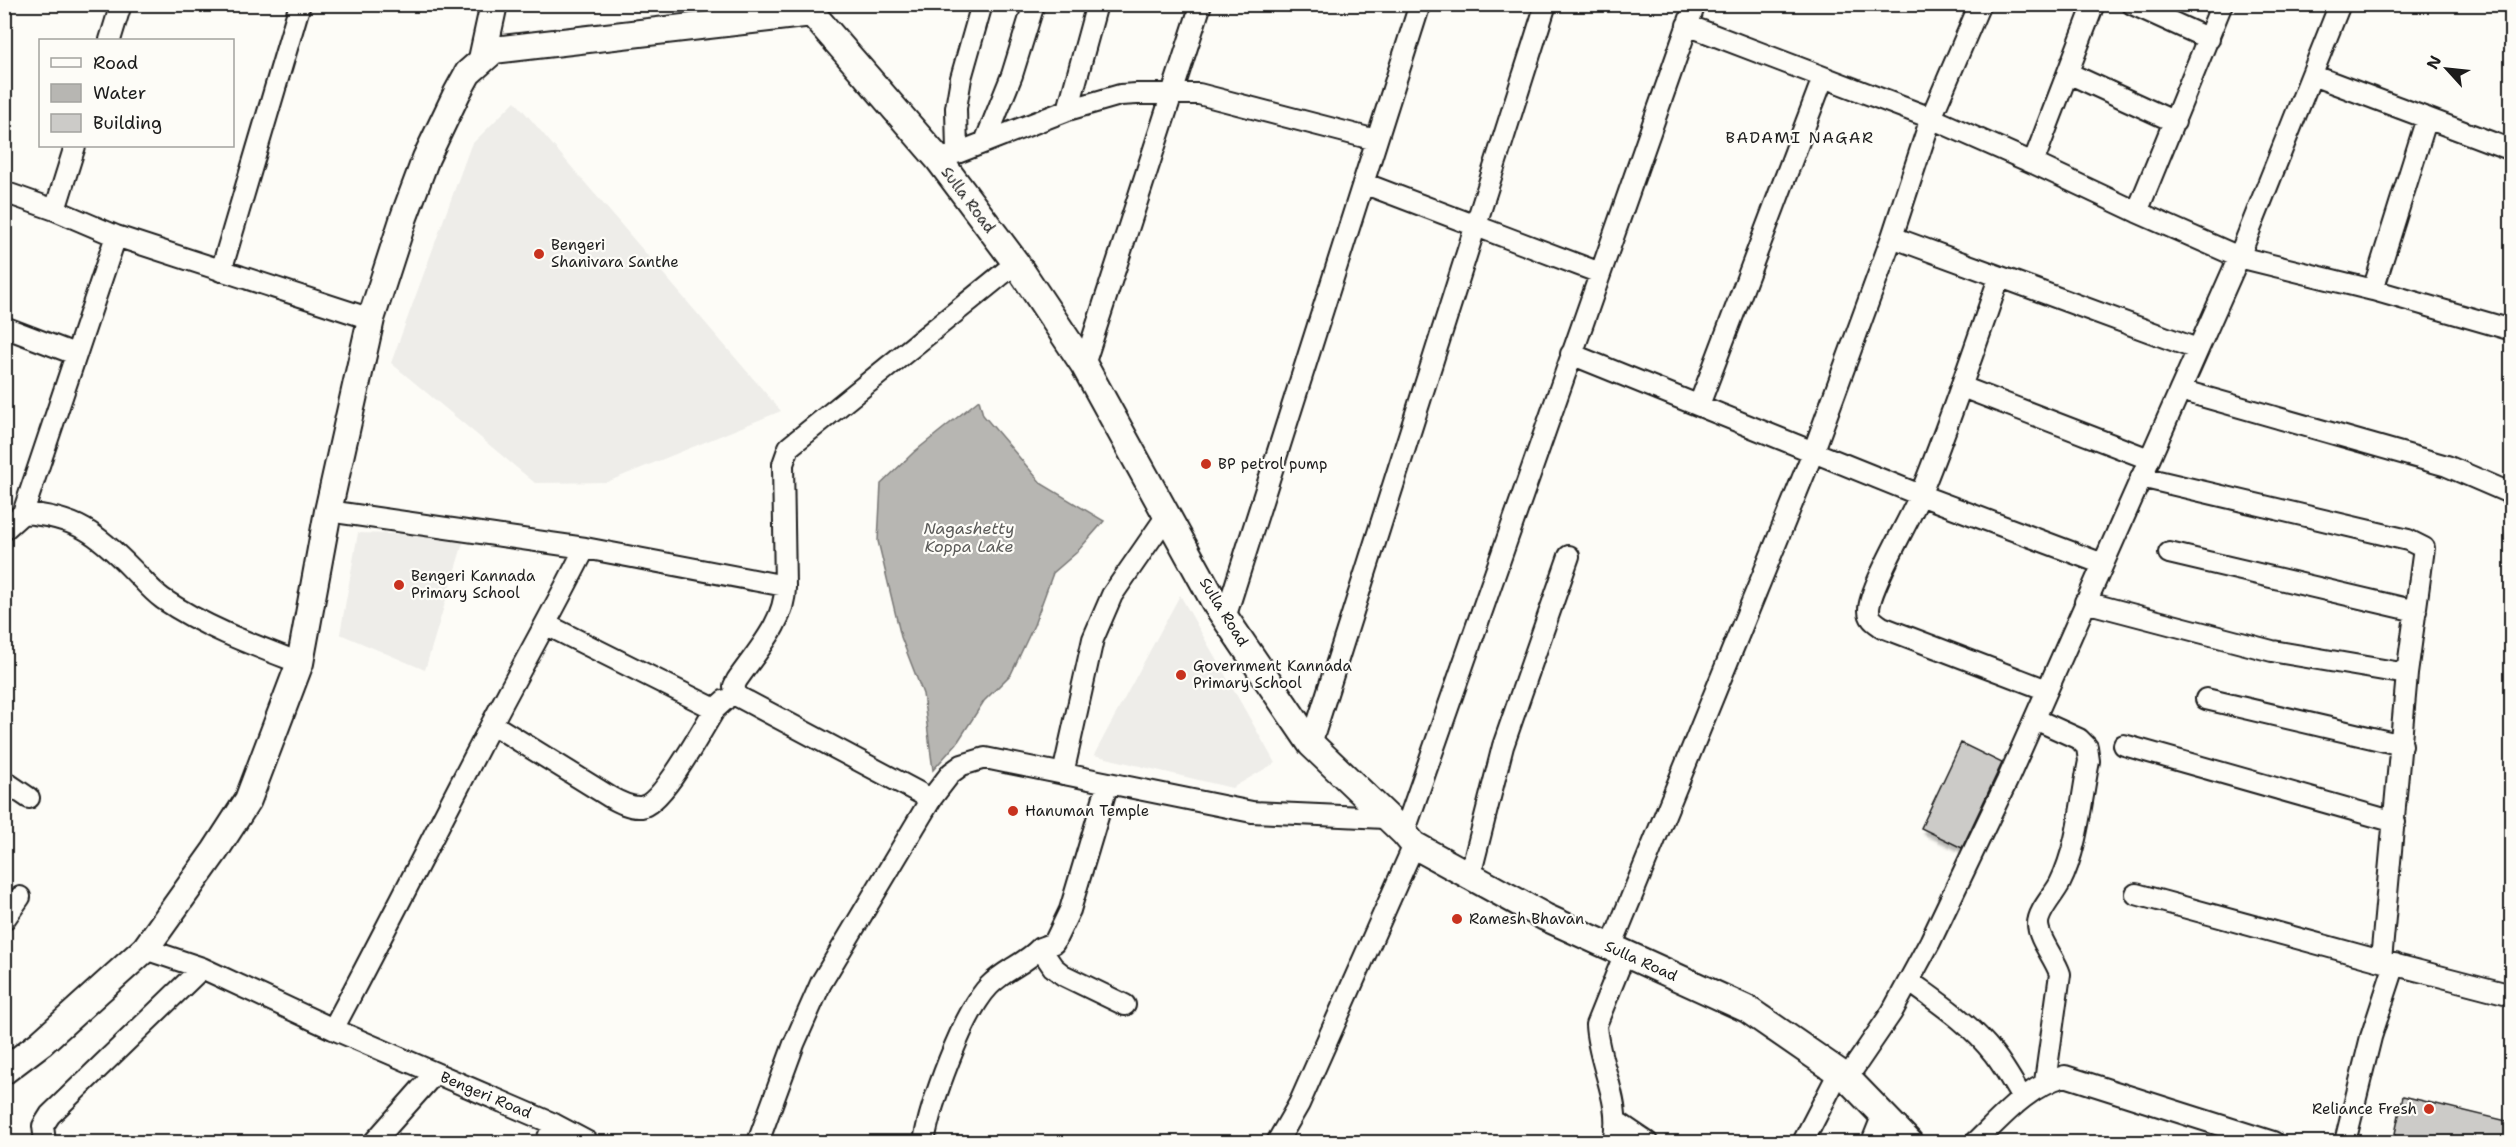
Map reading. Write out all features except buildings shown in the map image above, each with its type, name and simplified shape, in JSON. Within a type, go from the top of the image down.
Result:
[{"type":"main road","points":[[482,59],[494,4]]},
{"type":"main road","points":[[8,1063],[41,1043],[145,949],[215,851],[248,800],[300,663],[328,511],[370,319],[426,158],[468,73],[494,50],[810,7]]},
{"type":"main road","name":"Sulla Road","points":[[810,7],[948,157],[1084,365],[1225,618],[1311,744],[1401,832],[1470,876],[1545,917],[1747,1009],[1843,1075],[1909,1143]]},
{"type":"street","points":[[110,39],[121,4]]},
{"type":"street","points":[[221,271],[300,4]]},
{"type":"street","points":[[948,157],[961,78],[981,4]]},
{"type":"street","points":[[985,142],[1012,75],[1034,4]]},
{"type":"street","points":[[1068,110],[1097,4]]},
{"type":"street","points":[[1084,365],[1201,4]]},
{"type":"street","points":[[1225,618],[1419,4]]},
{"type":"street","points":[[1311,744],[1477,228],[1546,4]]},
{"type":"street","points":[[1276,1143],[1299,1104],[1401,832],[1695,4]]},
{"type":"street","points":[[1613,1143],[1616,1120],[1596,1025],[1618,950],[1814,450],[1892,237],[1931,118],[1980,4]]},
{"type":"street","points":[[2033,163],[2094,4]]},
{"type":"street","points":[[2132,4],[2209,39]]},
{"type":"street","points":[[2137,212],[2223,4]]},
{"type":"street","points":[[1803,1143],[1843,1075],[1892,1012],[2035,718],[2238,257],[2340,4]]},
{"type":"street","points":[[1687,25],[1931,118],[2238,257],[2373,290],[2511,330]]},
{"type":"street","points":[[2068,73],[2175,122]]},
{"type":"street","points":[[2312,75],[2511,150]]},
{"type":"street","points":[[1699,405],[1823,78]]},
{"type":"street","points":[[948,157],[1068,110],[1120,95],[1199,94],[1376,140]]},
{"type":"street","points":[[2373,290],[2427,118]]},
{"type":"street","points":[[55,210],[75,147]]},
{"type":"street","points":[[1363,183],[1600,273]]},
{"type":"street","points":[[4,192],[55,210],[116,236],[370,319]]},
{"type":"street","points":[[4,530],[23,513],[116,236]]},
{"type":"street","points":[[1892,237],[2198,349]]},
{"type":"street","points":[[492,724],[627,806],[640,807],[659,797],[715,709],[734,692],[737,680],[781,612],[785,597],[783,464],[789,447],[1017,263]]},
{"type":"street","points":[[1999,278],[1962,387],[1920,495],[1875,589],[1869,611],[1871,619],[1903,635],[2047,690]]},
{"type":"street","points":[[4,327],[75,354]]},
{"type":"street","points":[[1571,354],[1814,450],[1920,495],[2103,564]]},
{"type":"street","points":[[1962,387],[2149,459]]},
{"type":"street","points":[[2180,390],[2447,466],[2511,494]]},
{"type":"street","points":[[2141,477],[2408,540],[2424,548],[2407,674],[2388,962],[2345,1143]]},
{"type":"street","points":[[328,511],[585,548],[784,586]]},
{"type":"street","points":[[23,513],[58,518],[91,531],[161,598],[206,624],[300,663]]},
{"type":"street","points":[[1063,774],[1093,639],[1112,595],[1168,514]]},
{"type":"street","points":[[333,1029],[421,865],[492,724],[547,625],[585,548]]},
{"type":"street","points":[[2169,554],[2416,611]]},
{"type":"street","points":[[1470,876],[1503,746],[1569,556]]},
{"type":"street","points":[[2085,602],[2272,651],[2407,674]]},
{"type":"street","points":[[547,625],[715,709]]},
{"type":"street","points":[[734,692],[740,699],[931,799]]},
{"type":"street","points":[[2206,699],[2402,745]]},
{"type":"street","points":[[2035,718],[2079,739],[2087,747],[2089,761],[2069,858],[2060,882],[2038,921],[2039,933],[2055,958],[2060,974],[2045,1082]]},
{"type":"street","points":[[2124,745],[2396,822]]},
{"type":"street","points":[[758,1143],[794,1044],[821,983],[931,799],[951,773],[962,765],[985,758],[1019,763],[1252,812],[1401,832]]},
{"type":"street","points":[[4,781],[29,798]]},
{"type":"street","points":[[924,1143],[957,1041],[973,1008],[987,988],[1004,972],[1028,960],[1040,948],[1054,943],[1070,910],[1108,783]]},
{"type":"street","points":[[2136,894],[2511,995]]},
{"type":"street","points":[[4,920],[20,897]]},
{"type":"street","points":[[1040,948],[1053,967],[1063,975],[1125,1005]]},
{"type":"street","points":[[145,949],[202,968],[435,1073]]},
{"type":"street","points":[[45,1143],[44,1126],[50,1115],[202,968]]},
{"type":"street","points":[[1908,981],[1954,1014],[1977,1035],[1995,1055],[2022,1098]]},
{"type":"street","name":"Bengeri Road","points":[[374,1143],[435,1073],[554,1124],[588,1143]]},
{"type":"street","points":[[1976,1143],[2022,1098],[2045,1082],[2065,1076],[2273,1143]]},
{"type":"street","points":[[1872,1143],[1882,1117]]},
{"type":"street","points":[[1616,1120],[1647,1143]]},
{"type":"street","points":[[546,1143],[554,1124]]},
{"type":"shaded area","name":"Bengeri Shanivara Santhe","points":[[515,101],[781,411],[607,482],[535,483],[391,363],[471,145]]},
{"type":"shaded area","name":"Bengeri Kannada Primary School","points":[[358,533],[465,536],[425,670],[340,634]]},
{"type":"shaded area","name":"Government Kannada Primary School","points":[[1180,595],[1275,763],[1232,788],[1094,755]]},
{"type":"water","name":"Nagashetty Koppa Lake","points":[[979,400],[983,415],[1042,484],[1104,521],[1076,553],[1053,573],[1034,625],[1011,674],[984,701],[957,743],[933,770],[923,694],[901,637],[878,541],[881,484],[914,452]]},
{"type":"place","name":"Bengeri Shanivara Santhe","points":[[539,254]]},
{"type":"place","name":"BP petrol pump","points":[[1206,464]]},
{"type":"place","name":"Bengeri Kannada Primary School","points":[[399,585]]},
{"type":"place","name":"Government Kannada Primary School","points":[[1181,675]]},
{"type":"place","name":"Hanuman Temple","points":[[1013,811]]},
{"type":"place","name":"Ramesh Bhavan","points":[[1457,919]]},
{"type":"place","name":"Reliance Fresh","points":[[2429,1109]]},
{"type":"district","name":"BADAMI NAGAR","points":[[1800,137]]}]
